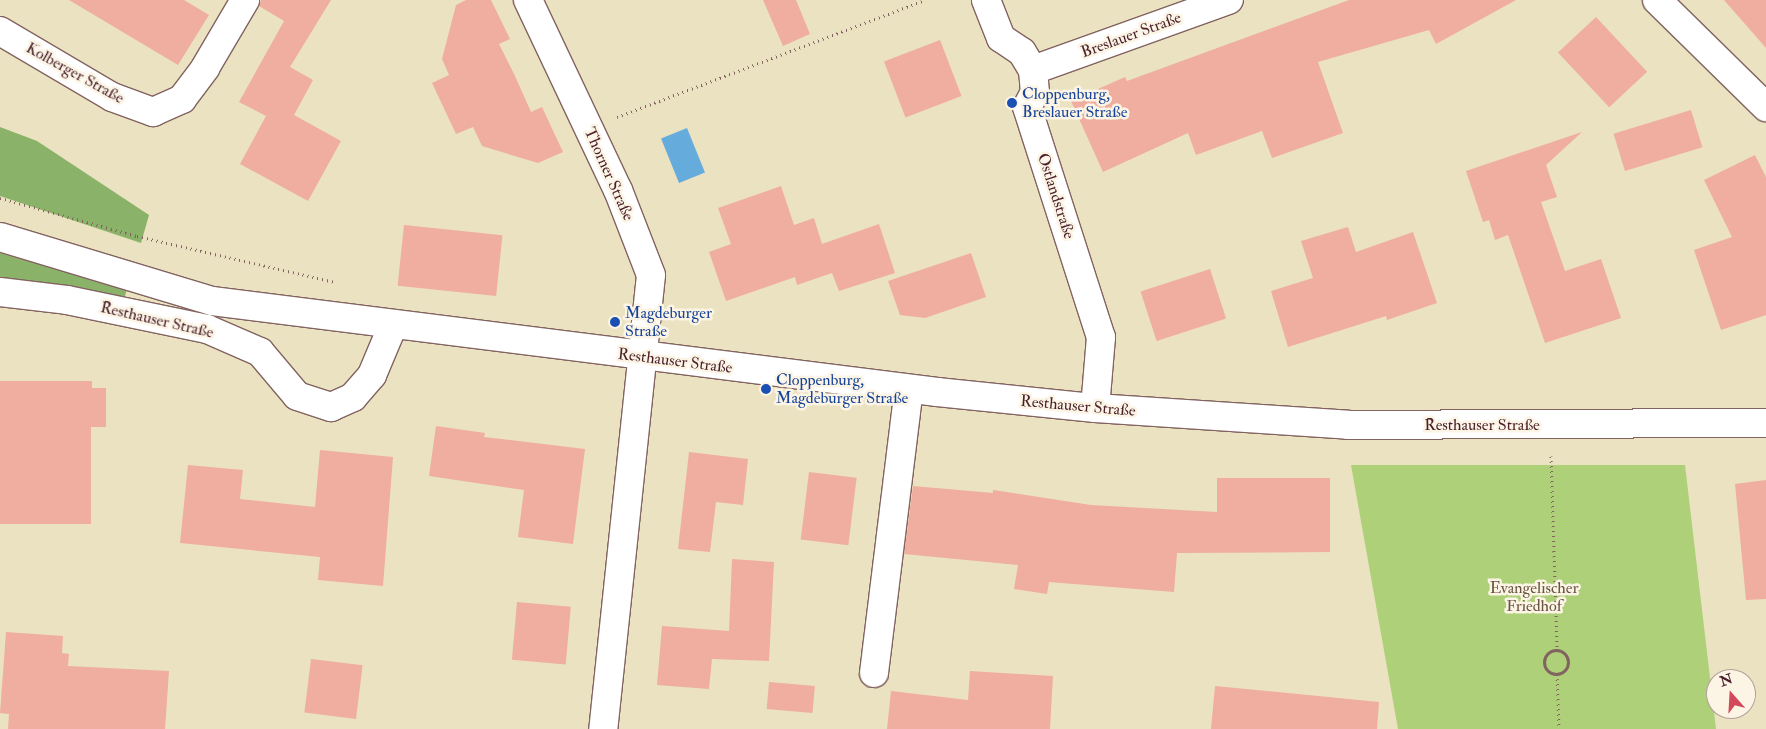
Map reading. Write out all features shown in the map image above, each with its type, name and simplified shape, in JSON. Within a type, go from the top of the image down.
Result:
[{"type":"street","name":"Kolberger Straße","points":[[0,31],[112,97],[153,112],[182,99],[205,68],[245,0]]},
{"type":"street","name":"Thorner Straße","points":[[528,0],[618,190],[651,275],[644,357]]},
{"type":"street","points":[[986,0],[1001,38],[1022,52],[1033,70]]},
{"type":"street","name":"Breslauer Straße","points":[[1033,70],[1229,0]]},
{"type":"street","points":[[1657,0],[1766,107]]},
{"type":"street","name":"Ostlandstraße","points":[[1033,70],[1034,92],[1027,107],[1101,337],[1095,408]]},
{"type":"street","name":"Resthauser Straße","points":[[0,237],[212,301],[909,389],[1095,408],[1348,426],[1766,423]]},
{"type":"street","name":"Resthauser Straße","points":[[0,292],[67,300],[207,329],[260,352],[297,396],[331,407],[353,397],[372,376],[393,325]]},
{"type":"street","points":[[603,729],[644,357]]},
{"type":"street","points":[[874,673],[909,389]]},
{"type":"path","points":[[588,128],[925,0]]},
{"type":"path","points":[[0,198],[137,236],[336,282]]},
{"type":"path","points":[[1551,452],[1556,650]]},
{"type":"path","points":[[1556,650],[1564,654],[1568,662],[1566,670],[1557,674]]},
{"type":"path","points":[[1556,650],[1546,655],[1544,660],[1545,668],[1557,674]]},
{"type":"path","points":[[1557,674],[1559,729]]},
{"type":"green space","points":[[0,127],[37,141],[149,215],[141,243],[0,196]]},
{"type":"green space","points":[[0,253],[127,289],[119,316],[0,282]]},
{"type":"green space","name":"Evangelischer Friedhof","points":[[1351,465],[1685,465],[1709,669],[1706,669],[1706,719],[1715,719],[1716,729],[1398,729]]},
{"type":"water","points":[[687,128],[705,173],[679,183],[661,138]]},
{"type":"building","points":[[69,0],[184,0],[209,15],[178,65]]},
{"type":"building","points":[[261,0],[331,0],[290,67],[313,80],[294,115],[341,141],[308,201],[240,164],[266,116],[239,102],[284,21],[259,6]]},
{"type":"building","points":[[466,0],[491,0],[510,39],[499,44],[531,112],[542,107],[563,152],[538,163],[482,146],[473,127],[456,134],[432,83],[449,75],[442,59],[456,5]]},
{"type":"building","points":[[763,0],[796,0],[810,34],[783,46]]},
{"type":"building","points":[[1349,0],[1516,0],[1436,44],[1429,30],[1318,62],[1343,133],[1272,158],[1262,131],[1196,155],[1188,133],[1103,172],[1071,101],[1125,77],[1127,81]]},
{"type":"building","points":[[1724,0],[1766,0],[1766,48]]},
{"type":"building","points":[[1596,17],[1647,72],[1609,107],[1558,52]]},
{"type":"building","points":[[940,40],[962,96],[905,118],[884,62]]},
{"type":"building","points":[[1691,110],[1702,147],[1625,171],[1614,134]]},
{"type":"building","points":[[1582,132],[1546,165],[1557,197],[1541,202],[1565,271],[1601,259],[1621,318],[1545,343],[1508,235],[1495,240],[1489,220],[1483,222],[1466,171]]},
{"type":"building","points":[[1755,155],[1766,177],[1766,315],[1721,330],[1694,250],[1732,237],[1704,180]]},
{"type":"building","points":[[781,186],[794,225],[814,218],[822,244],[879,224],[895,273],[839,291],[832,273],[797,285],[795,277],[726,301],[709,252],[731,244],[718,208]]},
{"type":"building","points":[[404,225],[502,235],[496,296],[398,286]]},
{"type":"building","points":[[1348,227],[1356,252],[1413,232],[1437,303],[1387,320],[1386,316],[1288,347],[1271,291],[1313,278],[1301,241]]},
{"type":"building","points":[[971,253],[986,297],[925,318],[900,315],[888,281]]},
{"type":"building","points":[[1210,269],[1226,318],[1157,341],[1141,292]]},
{"type":"building","points":[[0,381],[92,381],[92,388],[106,388],[106,427],[91,427],[91,524],[0,524]]},
{"type":"building","points":[[436,426],[485,433],[484,437],[585,449],[573,544],[518,537],[524,490],[429,476]]},
{"type":"building","points":[[320,450],[393,457],[383,586],[318,580],[320,557],[180,543],[188,465],[243,470],[240,499],[315,507]]},
{"type":"building","points":[[689,452],[748,459],[743,505],[716,502],[710,552],[678,549]]},
{"type":"building","points":[[809,472],[857,478],[848,545],[801,539]]},
{"type":"building","points":[[1217,478],[1330,478],[1330,552],[1177,553],[1174,592],[1049,582],[1047,594],[1014,589],[1018,565],[904,554],[913,486],[993,493],[993,490],[1091,505],[1217,512]]},
{"type":"building","points":[[1766,480],[1766,599],[1746,600],[1735,484]]},
{"type":"building","points":[[732,559],[774,562],[769,661],[712,659],[709,689],[657,685],[662,626],[729,631]]},
{"type":"building","points":[[517,602],[571,607],[566,664],[512,660]]},
{"type":"building","points":[[6,632],[63,636],[62,653],[69,654],[68,666],[169,671],[165,729],[8,729],[9,714],[0,713]]},
{"type":"building","points":[[311,659],[363,665],[356,719],[304,713]]},
{"type":"building","points":[[970,671],[1053,676],[1050,729],[887,729],[891,691],[968,700]]},
{"type":"building","points":[[769,682],[815,686],[812,713],[767,709]]},
{"type":"building","points":[[1215,686],[1379,702],[1377,729],[1211,729]]},
{"type":"place","name":"Cloppenburg, Breslauer Straße","points":[[1012,103]]},
{"type":"place","name":"Magdeburger Straße","points":[[615,322]]},
{"type":"place","name":"Cloppenburg, Magdeburger Straße","points":[[766,389]]}]
